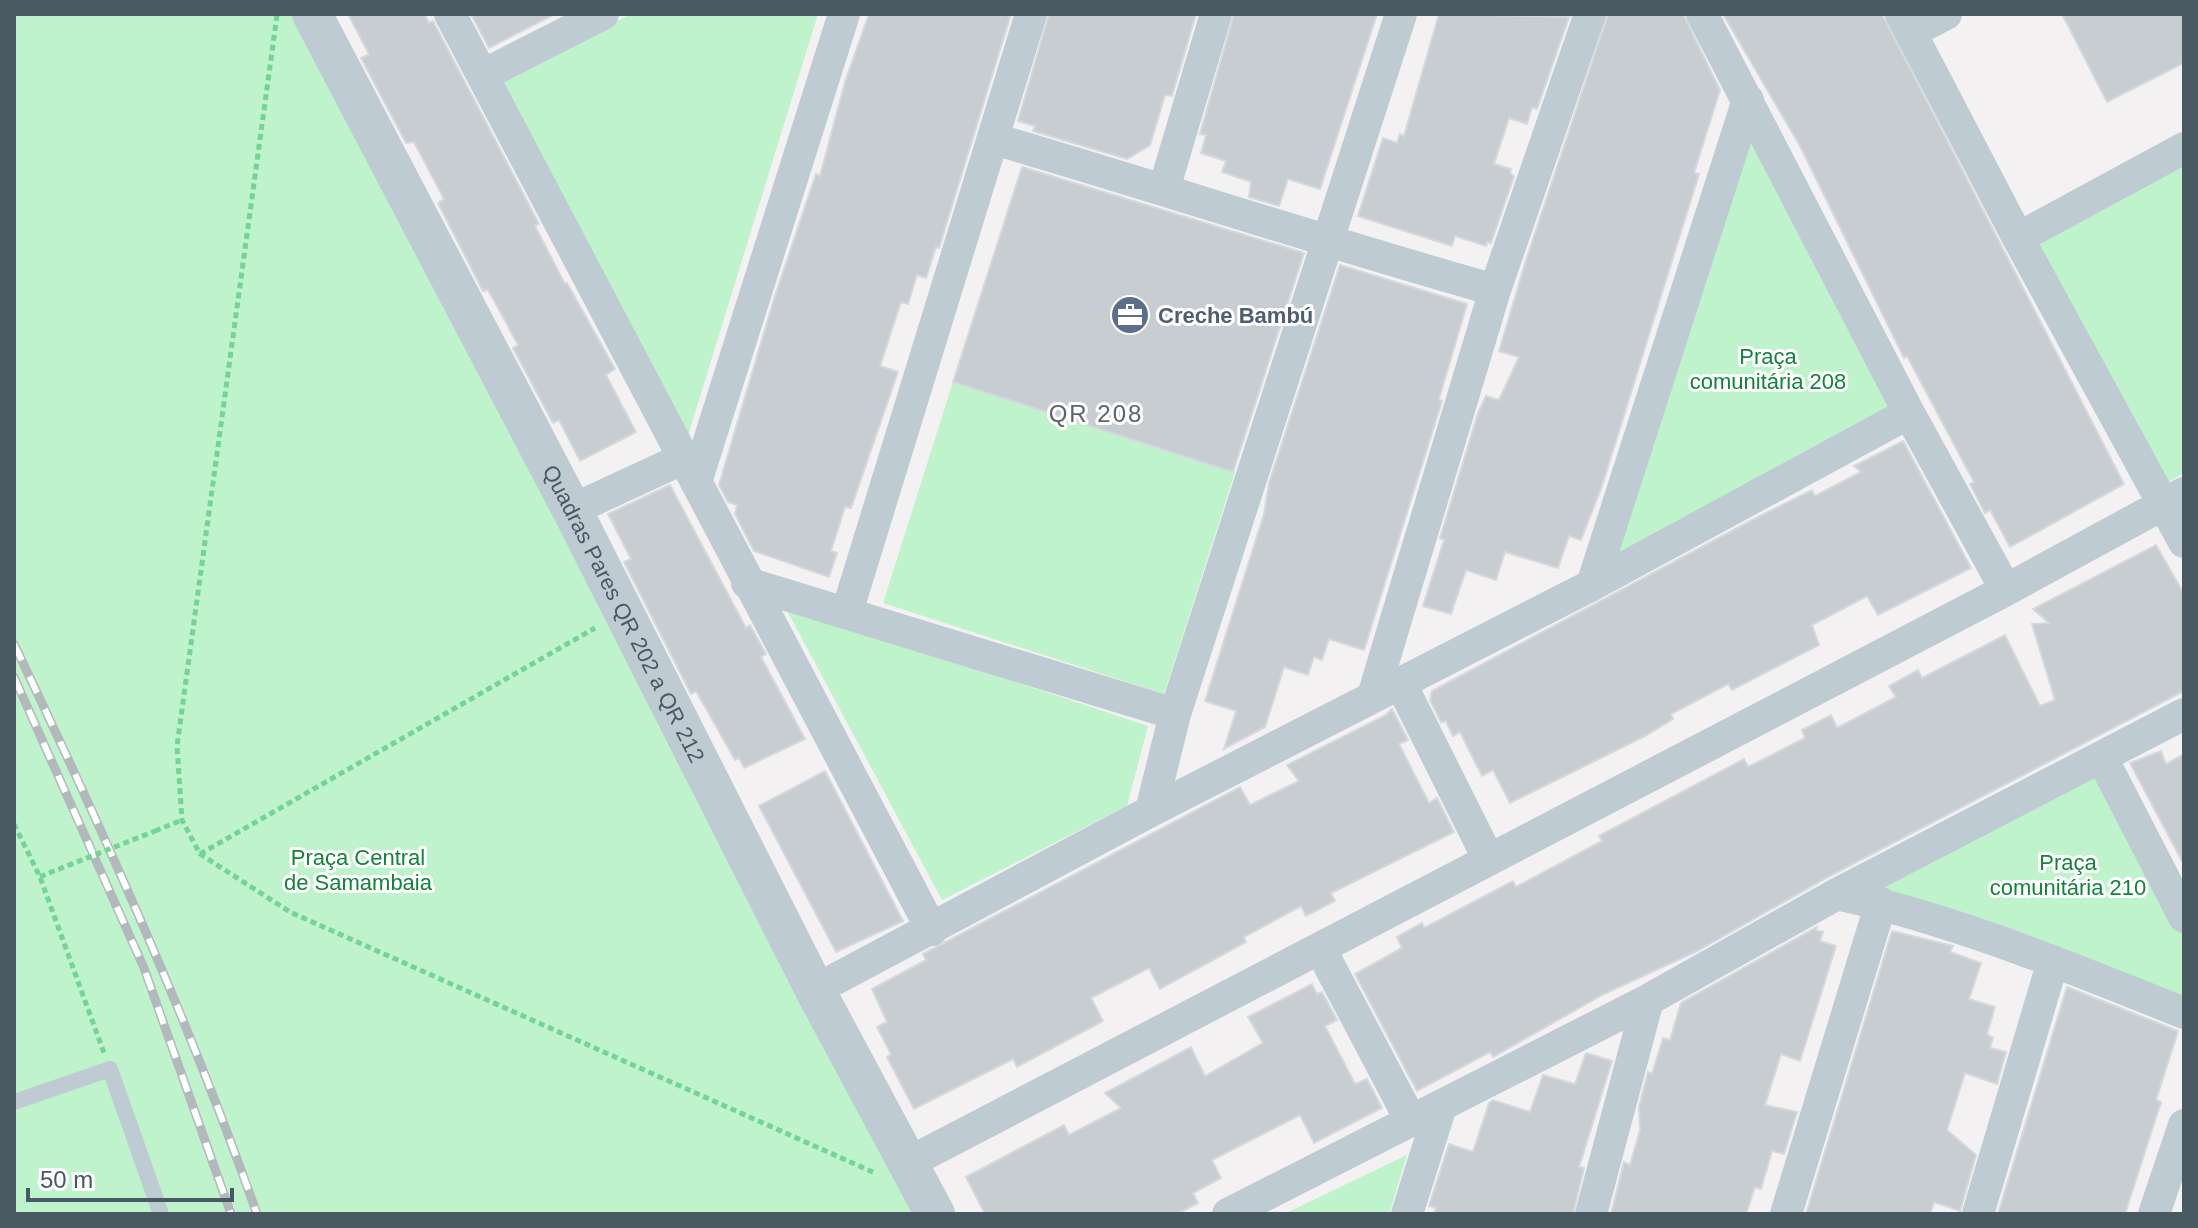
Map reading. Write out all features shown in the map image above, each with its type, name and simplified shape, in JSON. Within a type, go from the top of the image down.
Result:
[{"type":"street","name":"Quadras Pares QR 202 a QR 212","points":[[312,14],[572,510],[815,990],[894,1169],[935,1214]]},
{"type":"street","points":[[450,14],[932,930]]},
{"type":"street","points":[[483,75],[603,14]]},
{"type":"street","points":[[690,470],[844,14]]},
{"type":"street","points":[[847,612],[1031,14]]},
{"type":"street","points":[[1164,189],[1216,14]]},
{"type":"street","points":[[1151,811],[1175,714],[1401,14]]},
{"type":"street","points":[[1489,860],[1387,690],[1495,290],[1590,14]]},
{"type":"street","points":[[1702,14],[1909,413],[2006,590]]},
{"type":"street","points":[[1946,14],[1906,23],[2018,238],[2173,498],[2184,542]]},
{"type":"street","points":[[1592,585],[1748,100]]},
{"type":"street","points":[[994,139],[1164,189],[1326,242],[1495,290]]},
{"type":"street","points":[[2018,238],[2184,148]]},
{"type":"street","points":[[815,990],[1151,811],[1592,585],[1909,413]]},
{"type":"street","points":[[572,510],[690,470]]},
{"type":"street","points":[[894,1169],[1321,950],[2006,590],[2173,498]]},
{"type":"street","points":[[747,583],[1175,714]]},
{"type":"street","points":[[1228,1214],[1648,1000],[1837,894],[2184,714]]},
{"type":"street","points":[[2102,758],[2184,917]]},
{"type":"street","points":[[1837,894],[1881,903],[2053,961],[2184,1013]]},
{"type":"street","points":[[1786,1214],[1881,903]]},
{"type":"street","points":[[1321,950],[1410,1119]]},
{"type":"street","points":[[1978,1214],[2053,961]]},
{"type":"street","points":[[1591,1214],[1648,1000]]},
{"type":"street","points":[[1407,1214],[1441,1106]]},
{"type":"street","points":[[2154,1214],[2184,1125]]},
{"type":"lane","points":[[14,1102],[110,1069],[161,1214]]},
{"type":"path","points":[[277,14],[177,746],[182,820],[200,854],[290,912],[894,1169]]},
{"type":"path","points":[[200,854],[624,612]]},
{"type":"path","points":[[40,877],[182,820]]},
{"type":"path","points":[[14,824],[40,877],[110,1069]]},
{"type":"green space","name":"Praça Central de Samambaia","points":[[14,14],[303,14],[922,1214],[14,1214]]},
{"type":"green space","points":[[631,14],[818,14],[686,442],[495,85]]},
{"type":"green space","name":"Praça comunitária 208","points":[[1743,79],[1915,413],[1585,590]]},
{"type":"green space","points":[[2184,155],[2184,473],[2165,484],[2035,238]]},
{"type":"green space","points":[[953,382],[1235,472],[1164,694],[883,603]]},
{"type":"green space","points":[[784,605],[1148,726],[1127,806],[942,900]]},
{"type":"green space","name":"Praça comunitária 210","points":[[2104,765],[2184,923],[2184,1003],[1850,892]]},
{"type":"green space","points":[[1407,1155],[1389,1214],[1284,1214]]},
{"type":"building","points":[[348,14],[424,14],[429,23],[433,21],[539,224],[535,226],[565,284],[615,369],[606,375],[636,432],[580,461],[559,420],[553,423],[513,348],[518,345],[488,290],[483,291],[438,203],[444,199],[414,142],[406,143],[361,58],[369,54]]},
{"type":"building","points":[[471,14],[555,14],[489,48]]},
{"type":"building","points":[[869,14],[1011,14],[939,248],[936,247],[926,278],[917,275],[908,304],[901,302],[880,366],[898,372],[851,508],[845,507],[831,551],[837,553],[829,577],[754,551],[735,514],[737,505],[728,502],[719,485],[774,299],[816,174],[820,176],[845,82]]},
{"type":"building","points":[[1049,14],[1196,14],[1172,96],[1165,95],[1150,145],[1127,159],[1033,131],[1035,126],[1018,121]]},
{"type":"building","points":[[1234,14],[1377,14],[1320,189],[1288,179],[1279,206],[1249,197],[1251,182],[1222,172],[1226,161],[1201,153],[1206,135],[1200,134]]},
{"type":"building","points":[[1439,14],[1569,17],[1537,109],[1532,107],[1527,124],[1509,118],[1494,164],[1511,169],[1510,173],[1514,176],[1491,243],[1487,242],[1486,246],[1455,236],[1452,246],[1358,216],[1383,138],[1397,143],[1400,134],[1404,136]]},
{"type":"building","points":[[1608,14],[1683,14],[1720,90],[1694,173],[1699,174],[1602,486],[1581,540],[1569,536],[1558,568],[1505,552],[1496,580],[1466,570],[1451,614],[1423,606],[1478,413],[1486,396],[1499,400],[1519,357],[1499,351]]},
{"type":"building","points":[[1723,14],[1882,14],[2124,484],[2010,547],[1990,510],[1985,513],[1970,484],[1974,482],[1907,356],[1904,358],[1800,146]]},
{"type":"building","points":[[2062,14],[2184,14],[2184,63],[2107,102]]},
{"type":"building","name":"Creche Bambú","points":[[1022,167],[1304,253],[1233,472],[953,382]]},
{"type":"building","points":[[1340,265],[1467,304],[1439,399],[1442,401],[1364,650],[1329,639],[1322,660],[1314,657],[1308,675],[1284,667],[1265,727],[1224,749],[1236,711],[1205,701],[1264,514],[1269,483]]},
{"type":"building","points":[[1903,441],[1971,568],[1878,615],[1867,596],[1812,625],[1819,645],[1732,690],[1728,684],[1671,714],[1673,719],[1645,736],[1510,803],[1493,770],[1482,776],[1460,732],[1453,736],[1446,721],[1441,722],[1430,700],[1432,691],[1754,519],[1812,490],[1815,496],[1861,472],[1854,466]]},
{"type":"building","points":[[670,485],[746,628],[750,625],[766,654],[761,657],[805,739],[744,768],[739,758],[735,760],[696,691],[691,694],[624,562],[631,559],[608,514]]},
{"type":"building","points":[[2156,545],[2184,594],[2184,691],[1828,877],[1697,951],[1602,995],[1493,1057],[1490,1052],[1417,1091],[1355,974],[1402,948],[1397,937],[1422,923],[1424,928],[1513,881],[1516,887],[1602,841],[1599,836],[1744,759],[1748,767],[1805,738],[1802,730],[1831,715],[1837,728],[1896,697],[1889,686],[1918,670],[1922,678],[2005,635],[2040,706],[2055,700],[2032,624],[2049,623],[2033,609]]},
{"type":"building","points":[[1392,709],[1408,740],[1399,744],[1429,803],[1437,798],[1454,832],[1331,893],[1335,901],[1306,916],[1301,906],[1244,937],[1246,942],[1160,989],[1149,968],[1091,998],[1103,1021],[1017,1067],[1013,1059],[914,1109],[887,1057],[891,1054],[877,1027],[887,1022],[872,989],[926,960],[923,954],[1240,787],[1250,805],[1299,781],[1287,765],[1386,715]]},
{"type":"building","points":[[2161,751],[2166,764],[2184,754],[2184,865],[2130,763]]},
{"type":"building","points":[[825,771],[903,921],[836,952],[759,806]]},
{"type":"building","points":[[1817,927],[1816,930],[1823,932],[1820,941],[1836,946],[1800,1061],[1781,1054],[1765,1105],[1797,1112],[1784,1154],[1772,1151],[1761,1189],[1755,1187],[1746,1214],[1611,1214],[1624,1162],[1630,1165],[1640,1130],[1639,1107],[1648,1072],[1652,1074],[1663,1038],[1670,1040],[1681,1003]]},
{"type":"building","points":[[1892,931],[1953,946],[1950,952],[1981,963],[1969,999],[1995,1007],[1987,1034],[1993,1038],[1990,1048],[2006,1052],[1997,1084],[1965,1073],[1947,1130],[1976,1155],[1960,1211],[1934,1202],[1930,1214],[1806,1214]]},
{"type":"building","points":[[1312,984],[1317,994],[1322,992],[1337,1020],[1325,1026],[1355,1084],[1367,1079],[1382,1108],[1314,1143],[1300,1115],[1212,1160],[1221,1178],[1193,1193],[1198,1203],[1177,1214],[985,1214],[966,1177],[1064,1125],[1069,1135],[1121,1108],[1105,1093],[1191,1047],[1205,1076],[1263,1043],[1248,1017]]},
{"type":"building","points":[[2067,987],[2178,1031],[2156,1100],[2161,1102],[2125,1214],[1998,1214]]},
{"type":"building","points":[[1586,1053],[1612,1061],[1579,1167],[1584,1168],[1573,1214],[1434,1214],[1436,1208],[1429,1206],[1449,1144],[1473,1152],[1489,1103],[1493,1100],[1530,1112],[1543,1075],[1575,1084]]},
{"type":"railway","points":[[14,644],[143,926],[257,1214]]},
{"type":"railway","points":[[14,677],[144,968],[231,1214]]},
{"type":"place","name":"Creche Bambú","points":[[1130,315]]},
{"type":"district","name":"QR 208","points":[[1096,414]]}]
